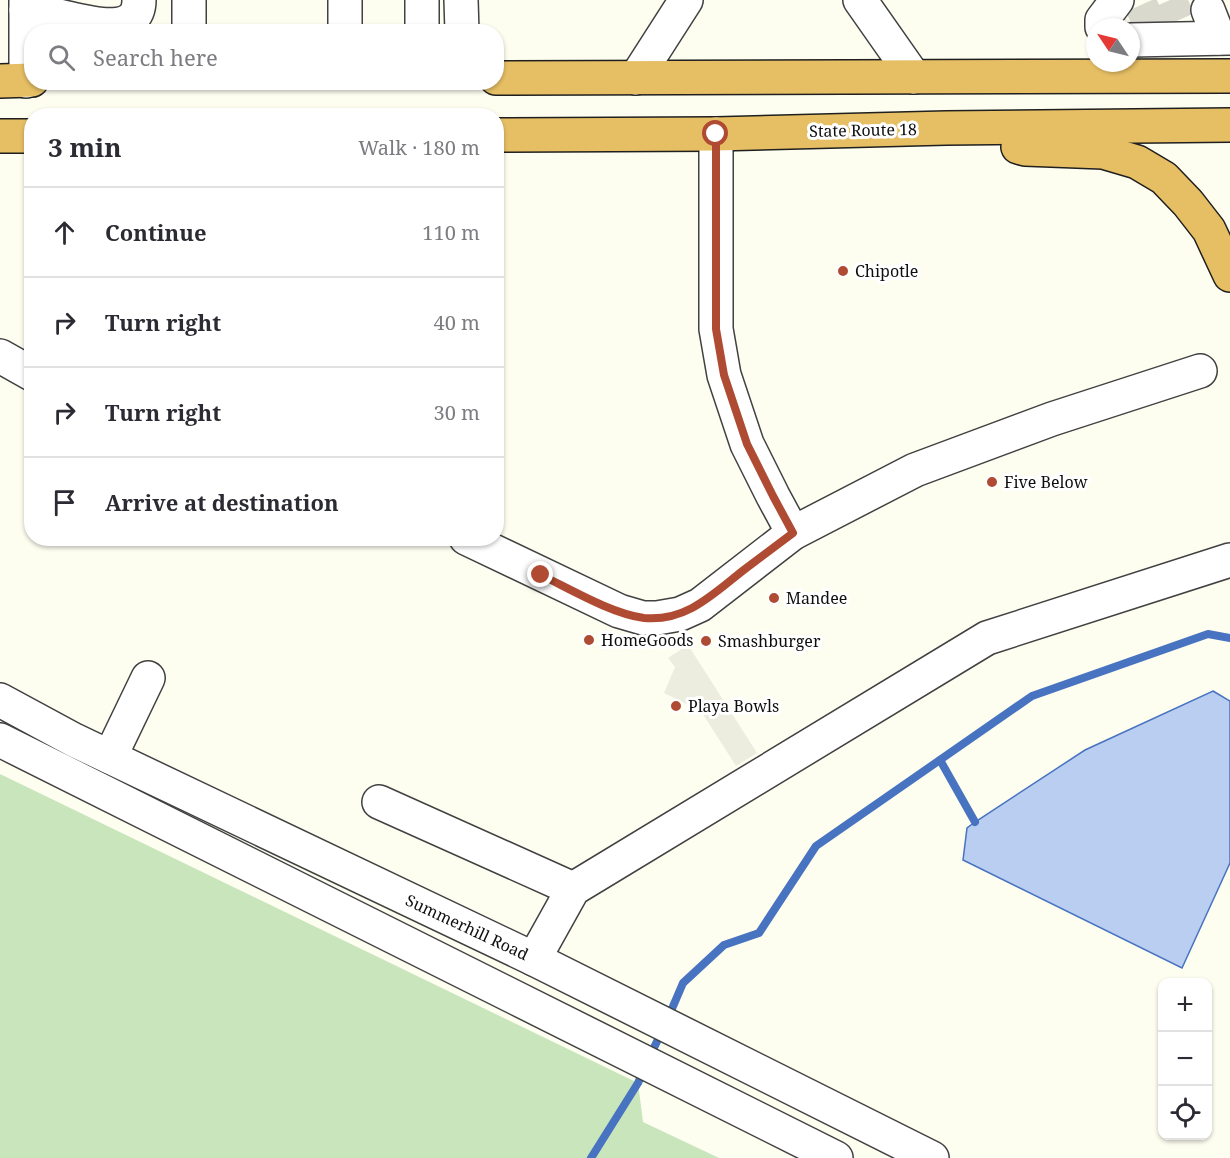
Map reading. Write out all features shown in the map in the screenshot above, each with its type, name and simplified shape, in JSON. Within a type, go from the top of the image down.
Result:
[{"type":"highway","points":[[504,78],[914,77],[1086,71]]},
{"type":"highway","points":[[1140,72],[1230,76]]},
{"type":"highway","name":"State Route 18","points":[[504,135],[716,134],[946,128],[1230,125]]},
{"type":"highway","points":[[946,128],[1025,149],[1103,152],[1137,162],[1164,178],[1188,203],[1209,230],[1230,275]]},
{"type":"highway","points":[[0,136],[24,136]]},
{"type":"street","points":[[36,24],[41,6],[77,21],[118,24],[128,21],[136,14],[139,0]]},
{"type":"street","points":[[189,0],[189,24]]},
{"type":"street","points":[[345,0],[345,24]]},
{"type":"street","points":[[422,0],[422,24]]},
{"type":"street","points":[[461,0],[462,24]]},
{"type":"street","points":[[636,78],[686,0]]},
{"type":"street","points":[[860,0],[914,77]]},
{"type":"street","points":[[1140,22],[1169,24]]},
{"type":"street","points":[[19,81],[24,64]]},
{"type":"street","points":[[716,134],[716,329],[724,375],[747,444],[793,533]]},
{"type":"street","points":[[0,356],[24,370]]},
{"type":"street","points":[[482,546],[607,607],[643,618],[680,614],[700,604],[793,533],[923,466],[1052,419],[1200,371]]},
{"type":"street","points":[[534,959],[573,889],[987,638],[1230,560]]},
{"type":"street","points":[[110,757],[148,678]]},
{"type":"street","name":"Summerhill Road","points":[[0,700],[74,740],[534,959],[932,1158]]},
{"type":"street","points":[[0,740],[836,1158]]},
{"type":"street","points":[[379,802],[573,889]]},
{"type":"green space","points":[[0,774],[638,1083],[643,1122],[719,1158],[0,1158]]},
{"type":"shaded area","points":[[688,645],[757,753],[736,766],[701,711],[664,693],[675,667],[668,658]]},
{"type":"water","points":[[1213,691],[1230,701],[1230,863],[1182,968],[963,860],[967,828],[975,822],[1085,750]]},
{"type":"waterway","points":[[668,1018],[683,983],[724,945],[759,933],[816,846],[1032,696],[1208,634],[1230,638]]},
{"type":"waterway","points":[[940,760],[975,822]]},
{"type":"waterway","points":[[650,1056],[662,1031]]},
{"type":"waterway","points":[[591,1158],[644,1070]]},
{"type":"tunnel","points":[[1170,0],[1179,20]]},
{"type":"tunnel","points":[[1141,5],[1152,29]]},
{"type":"place","name":"Chipotle","points":[[843,271]]},
{"type":"place","name":"Five Below","points":[[992,482]]},
{"type":"place","name":"Mandee","points":[[774,598]]},
{"type":"place","name":"HomeGoods","points":[[589,640]]},
{"type":"place","name":"Smashburger","points":[[706,641]]},
{"type":"place","name":"Playa Bowls","points":[[676,706]]},
{"type":"route","points":[[541,575],[607,607],[643,618],[657,618],[680,614],[700,604],[793,533],[747,444],[724,375],[716,329],[716,134]]}]
